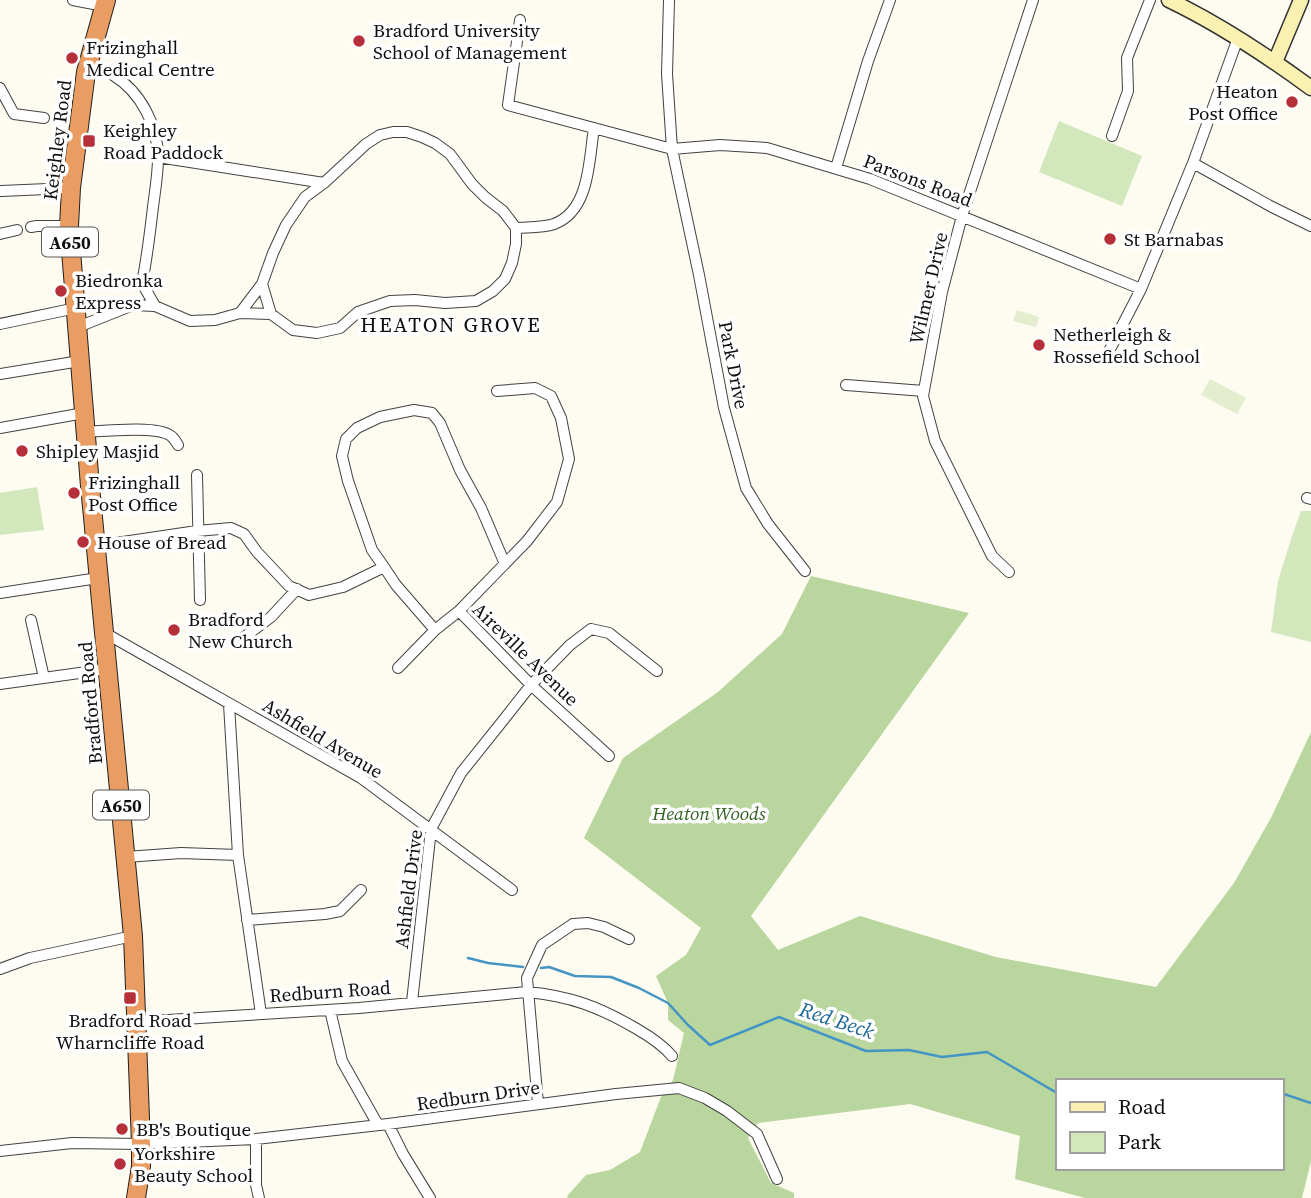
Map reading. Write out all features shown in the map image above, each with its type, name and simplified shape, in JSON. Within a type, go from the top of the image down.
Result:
[{"type":"highway","name":"Keighley Road","points":[[84,413],[69,226],[71,188],[88,66],[105,3]]},
{"type":"highway","name":"Bradford Road","points":[[84,413],[133,936],[141,1144],[136,1198]]},
{"type":"street","points":[[74,0],[105,3]]},
{"type":"street","name":"Park Drive","points":[[669,0],[667,74],[672,149],[724,408],[746,488],[768,524],[805,571]]},
{"type":"street","points":[[836,168],[868,61],[890,0]]},
{"type":"street","name":"Wilmer Drive","points":[[1009,572],[992,556],[935,441],[923,396],[942,292],[962,216],[1033,0]]},
{"type":"street","points":[[1112,136],[1128,91],[1127,58],[1150,0]]},
{"type":"street","points":[[1169,0],[1238,38],[1311,88]]},
{"type":"street","points":[[1275,62],[1301,0]]},
{"type":"street","points":[[520,20],[508,105],[672,149]]},
{"type":"street","points":[[1107,355],[1141,289],[1194,163],[1238,38]]},
{"type":"street","points":[[88,66],[113,74],[128,87],[143,104],[154,127],[158,157],[148,253],[142,283],[132,305]]},
{"type":"street","points":[[0,88],[14,114],[44,118]]},
{"type":"street","points":[[516,228],[555,224],[577,204],[586,183],[594,128]]},
{"type":"street","points":[[78,327],[132,305],[155,306],[190,321],[215,320],[240,313],[271,314],[293,330],[317,333],[340,328],[358,312],[390,301],[476,301],[493,291],[505,279],[512,263],[516,228],[503,211],[472,184],[450,154],[435,143],[407,132],[380,135],[305,197],[286,225],[262,284],[240,313]]},
{"type":"street","name":"Parsons Road","points":[[672,149],[720,145],[767,148],[836,168],[870,179],[1141,289]]},
{"type":"street","points":[[158,157],[324,183]]},
{"type":"street","points":[[1194,163],[1311,226]]},
{"type":"street","points":[[1,191],[71,188]]},
{"type":"street","points":[[31,227],[69,226]]},
{"type":"street","points":[[0,234],[17,230]]},
{"type":"street","points":[[142,283],[155,306]]},
{"type":"street","points":[[262,284],[271,314]]},
{"type":"street","points":[[0,324],[76,308]]},
{"type":"street","points":[[0,374],[80,360]]},
{"type":"street","points":[[846,386],[924,391]]},
{"type":"street","points":[[459,611],[527,541],[557,502],[569,459],[561,418],[551,396],[535,388],[497,391]]},
{"type":"street","points":[[435,630],[396,585],[372,550],[342,456],[346,439],[357,428],[380,417],[414,410],[432,413],[440,423],[505,564]]},
{"type":"street","points":[[0,428],[84,413]]},
{"type":"street","points":[[86,432],[164,432],[173,437],[178,445]]},
{"type":"street","points":[[197,475],[200,600]]},
{"type":"street","points":[[96,546],[231,528],[244,534],[289,586],[309,595],[343,587],[384,568]]},
{"type":"street","points":[[0,593],[98,578]]},
{"type":"street","points":[[239,641],[271,617],[297,589]]},
{"type":"street","name":"Aireville Avenue","points":[[398,668],[435,630],[459,611],[531,685],[610,756]]},
{"type":"street","points":[[31,620],[44,678]]},
{"type":"street","name":"Ashfield Drive","points":[[412,1002],[431,829],[461,773],[531,685],[570,645],[591,629],[609,633],[657,671]]},
{"type":"street","name":"Ashfield Avenue","points":[[105,634],[361,778],[512,890]]},
{"type":"street","points":[[0,684],[108,669]]},
{"type":"street","points":[[229,704],[238,855],[261,1014]]},
{"type":"street","points":[[125,857],[181,853],[238,855]]},
{"type":"street","points":[[247,919],[341,911],[361,890]]},
{"type":"street","points":[[538,1104],[527,978],[542,945],[573,924],[588,923],[604,927],[629,939]]},
{"type":"street","points":[[0,969],[30,958],[133,936]]},
{"type":"street","name":"Redburn Road","points":[[136,1022],[330,1010],[527,992],[549,994],[603,1010],[650,1036],[672,1056]]},
{"type":"street","points":[[330,1010],[342,1061],[430,1198]]},
{"type":"street","name":"Redburn Drive","points":[[0,1152],[72,1143],[141,1144],[256,1139],[679,1088],[705,1098],[757,1134],[777,1179]]},
{"type":"street","points":[[256,1139],[256,1185],[259,1198]]},
{"type":"green space","points":[[1059,121],[1142,156],[1122,206],[1039,172]]},
{"type":"green space","points":[[1017,310],[1039,317],[1036,327],[1013,321]]},
{"type":"green space","points":[[1210,379],[1246,398],[1237,414],[1201,395]]},
{"type":"green space","points":[[37,487],[44,530],[0,535],[0,493]]},
{"type":"green space","points":[[1301,511],[1311,511],[1311,642],[1271,632],[1278,581]]},
{"type":"green space","name":"Heaton Woods","points":[[811,576],[969,613],[751,916],[778,950],[860,916],[996,957],[1156,987],[1234,883],[1272,816],[1311,732],[1311,1161],[1302,1198],[1085,1198],[1015,1179],[1020,1136],[910,1104],[758,1123],[748,1138],[771,1183],[794,1193],[794,1198],[567,1198],[586,1175],[610,1170],[640,1152],[661,1097],[673,1080],[684,1033],[668,1020],[668,1003],[656,976],[686,955],[701,928],[584,838],[623,758],[718,692],[782,634]]},
{"type":"waterway","name":"Red Beck","points":[[468,958],[523,967]]},
{"type":"waterway","name":"Red Beck","points":[[541,968],[549,967],[575,976],[611,977],[639,988],[668,1003],[710,1045],[779,1017],[866,1051],[909,1050],[942,1057],[987,1052],[1056,1092]]},
{"type":"waterway","name":"Red Beck","points":[[1283,1094],[1311,1103]]},
{"type":"place","name":"Bradford University School of Management","points":[[359,41]]},
{"type":"place","name":"Frizinghall Medical Centre","points":[[72,58]]},
{"type":"place","name":"Heaton Post Office","points":[[1292,102]]},
{"type":"place","name":"Keighley Road Paddock","points":[[89,141]]},
{"type":"place","name":"St Barnabas","points":[[1110,239]]},
{"type":"place","name":"Biedronka Express","points":[[61,291]]},
{"type":"place","name":"Netherleigh & Rossefield School","points":[[1039,345]]},
{"type":"place","name":"Shipley Masjid","points":[[22,451]]},
{"type":"place","name":"Frizinghall Post Office","points":[[74,493]]},
{"type":"place","name":"House of Bread","points":[[83,542]]},
{"type":"place","name":"Bradford New Church","points":[[174,630]]},
{"type":"place","name":"Bradford Road Wharncliffe Road","points":[[130,998]]},
{"type":"place","name":"BB's Boutique","points":[[122,1129]]},
{"type":"place","name":"Yorkshire Beauty School","points":[[120,1164]]},
{"type":"district","name":"HEATON GROVE","points":[[451,324]]}]
